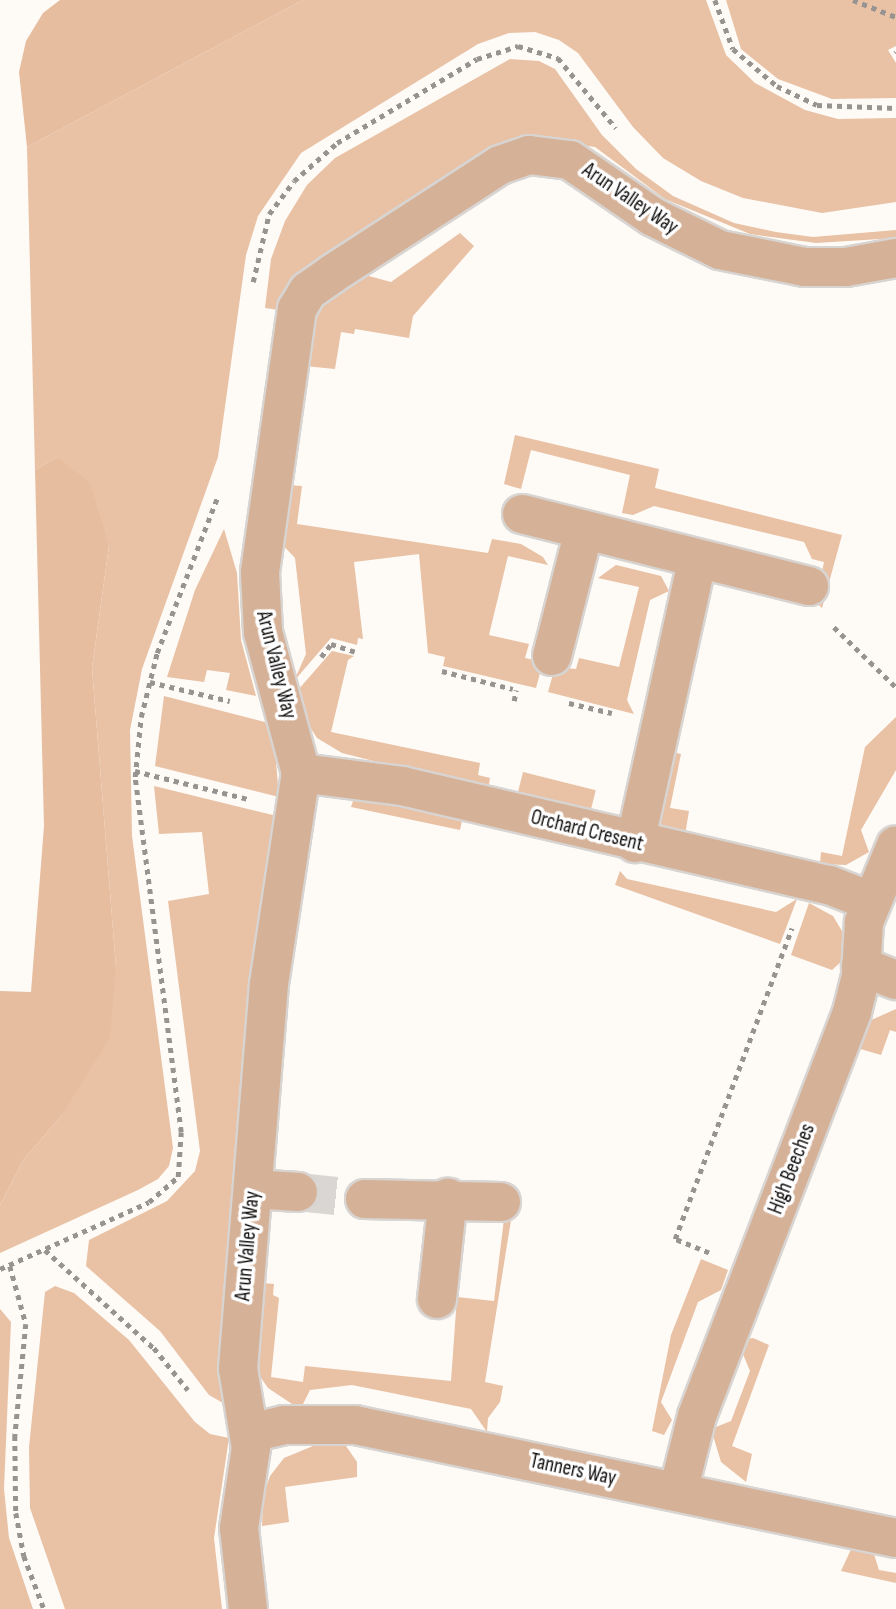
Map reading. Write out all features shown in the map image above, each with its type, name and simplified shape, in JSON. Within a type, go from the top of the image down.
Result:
[{"type":"street","name":"Arun Valley Way","points":[[248,1609],[239,1528],[250,1433],[238,1369],[272,957],[301,773],[263,632],[260,572],[295,320],[308,291],[500,165],[540,155],[581,166],[653,217],[720,250],[804,267],[846,267],[896,258]]},
{"type":"street","points":[[522,514],[809,586]]},
{"type":"street","points":[[552,656],[584,530]]},
{"type":"street","points":[[635,844],[697,560]]},
{"type":"street","name":"Orchard Cresent","points":[[301,773],[402,786],[635,844],[810,881],[870,901]]},
{"type":"street","name":"High Beeches","points":[[678,1492],[696,1416],[852,1012],[879,973],[870,901],[896,845]]},
{"type":"street","points":[[253,1189],[298,1192]]},
{"type":"street","points":[[365,1199],[402,1202],[448,1198],[501,1202]]},
{"type":"street","points":[[437,1298],[448,1198]]},
{"type":"street","name":"Tanners Way","points":[[250,1433],[284,1425],[355,1424],[896,1538]]},
{"type":"path","points":[[715,0],[733,49],[777,86],[817,105],[896,108]]},
{"type":"path","points":[[853,0],[896,17]]},
{"type":"path","points":[[253,287],[257,252],[269,214],[294,181],[337,143],[477,60],[518,46],[558,58],[621,135]]},
{"type":"path","points":[[0,1269],[163,1194],[178,1177],[181,1165],[181,1132],[135,771],[141,717],[157,653],[219,493]]},
{"type":"path","points":[[809,586],[806,600],[896,687]]},
{"type":"path","points":[[442,671],[529,693]]},
{"type":"path","points":[[514,701],[516,690]]},
{"type":"path","points":[[135,771],[297,810]]},
{"type":"path","points":[[753,1272],[675,1239],[810,881]]},
{"type":"path","points":[[45,1250],[153,1348],[207,1413],[223,1426],[250,1433]]},
{"type":"path","points":[[10,1266],[26,1324],[15,1436],[16,1513],[24,1556],[44,1609]]},
{"type":"shaded area","points":[[60,0],[303,0],[27,147],[19,72],[26,41],[43,13]]},
{"type":"shaded area","points":[[303,0],[706,0],[726,55],[755,83],[805,110],[838,119],[896,118],[896,202],[822,213],[743,198],[701,181],[663,158],[633,127],[578,53],[559,40],[535,32],[509,33],[478,44],[301,153],[258,216],[246,255],[218,457],[142,669],[130,730],[132,836],[173,1148],[169,1166],[158,1179],[138,1190],[0,1253],[0,1205],[24,1159],[62,1115],[116,967],[92,668],[109,546],[57,457],[35,470],[27,147]]},
{"type":"shaded area","points":[[726,0],[896,0],[896,46],[888,50],[896,63],[896,98],[832,99],[778,79],[741,49]]},
{"type":"shaded area","points":[[510,59],[539,61],[555,69],[602,135],[636,169],[673,196],[734,223],[776,232],[813,237],[896,230],[896,238],[816,243],[750,234],[665,199],[595,147],[533,138],[483,151],[319,261],[279,310],[265,308],[271,259],[285,221],[307,185],[335,158]]},
{"type":"shaded area","points":[[460,233],[474,246],[413,316],[409,338],[355,329],[354,334],[341,332],[335,369],[305,366],[312,324],[326,302],[365,275],[391,282]]},
{"type":"shaded area","points":[[515,435],[659,469],[655,488],[842,535],[822,608],[816,602],[824,562],[812,559],[804,542],[654,506],[633,515],[622,513],[630,475],[531,450],[521,489],[504,484]]},
{"type":"shaded area","points":[[57,457],[90,483],[109,546],[92,668],[116,967],[110,1037],[62,1115],[24,1159],[0,1205],[0,991],[31,992],[44,826],[35,470]]},
{"type":"shaded area","points":[[287,485],[302,486],[297,524],[488,553],[492,539],[521,544],[543,557],[548,565],[508,556],[489,635],[529,644],[525,658],[543,662],[536,688],[443,666],[445,657],[428,653],[419,554],[354,562],[363,639],[358,638],[357,645],[331,638],[294,681],[306,654],[295,558],[278,540]]},
{"type":"shaded area","points":[[224,529],[237,573],[241,640],[256,696],[226,690],[230,673],[207,670],[204,682],[167,677],[195,590]]},
{"type":"shaded area","points":[[616,565],[661,576],[669,591],[650,600],[627,700],[634,714],[548,692],[555,667],[576,669],[579,658],[619,667],[639,587],[598,578]]},
{"type":"shaded area","points":[[332,651],[354,656],[348,660],[331,732],[480,763],[478,775],[490,778],[488,790],[342,753],[317,738],[306,721],[298,690]]},
{"type":"shaded area","points":[[164,696],[265,722],[275,750],[279,797],[155,766]]},
{"type":"shaded area","points":[[896,717],[896,770],[861,830],[869,852],[846,865],[820,864],[821,852],[842,856],[865,747]]},
{"type":"shaded area","points":[[673,752],[681,754],[670,808],[689,811],[685,835],[660,828],[658,821]]},
{"type":"shaded area","points":[[523,772],[596,790],[590,813],[517,795]]},
{"type":"shaded area","points":[[154,786],[277,816],[217,1368],[223,1403],[209,1395],[160,1331],[86,1266],[89,1240],[167,1201],[195,1171],[200,1151],[168,901],[209,894],[202,832],[159,834]]},
{"type":"shaded area","points":[[354,798],[389,801],[462,821],[460,830],[351,807]]},
{"type":"shaded area","points":[[620,871],[627,879],[776,912],[797,899],[780,944],[615,885]]},
{"type":"shaded area","points":[[809,903],[833,916],[842,931],[843,960],[832,970],[791,955]]},
{"type":"shaded area","points":[[896,1009],[896,1032],[890,1030],[881,1055],[857,1048],[869,1021]]},
{"type":"shaded area","points":[[504,1219],[511,1220],[485,1382],[503,1386],[500,1402],[488,1418],[487,1432],[471,1409],[352,1385],[310,1390],[303,1404],[292,1404],[268,1388],[259,1375],[262,1283],[274,1284],[273,1295],[279,1298],[271,1377],[303,1382],[305,1366],[451,1381],[457,1297],[494,1301]]},
{"type":"shaded area","points":[[701,1259],[728,1270],[721,1290],[698,1302],[661,1402],[672,1420],[664,1435],[652,1431],[671,1335]]},
{"type":"shaded area","points":[[55,1286],[74,1293],[129,1340],[195,1422],[210,1434],[229,1438],[214,1538],[222,1609],[65,1609],[30,1508],[29,1447],[45,1292]]},
{"type":"shaded area","points":[[0,1309],[11,1322],[4,1489],[9,1538],[33,1609],[0,1609]]},
{"type":"shaded area","points":[[753,1338],[769,1345],[732,1446],[752,1454],[746,1482],[721,1462],[711,1429],[731,1421],[750,1371],[740,1347],[742,1340]]},
{"type":"shaded area","points":[[313,1446],[346,1446],[357,1462],[357,1477],[285,1487],[289,1522],[262,1526],[263,1496],[270,1476],[284,1458]]},
{"type":"shaded area","points":[[853,1545],[872,1548],[879,1570],[896,1573],[896,1583],[841,1571]]},
{"type":"tunnel","points":[[298,1192],[365,1199]]}]
